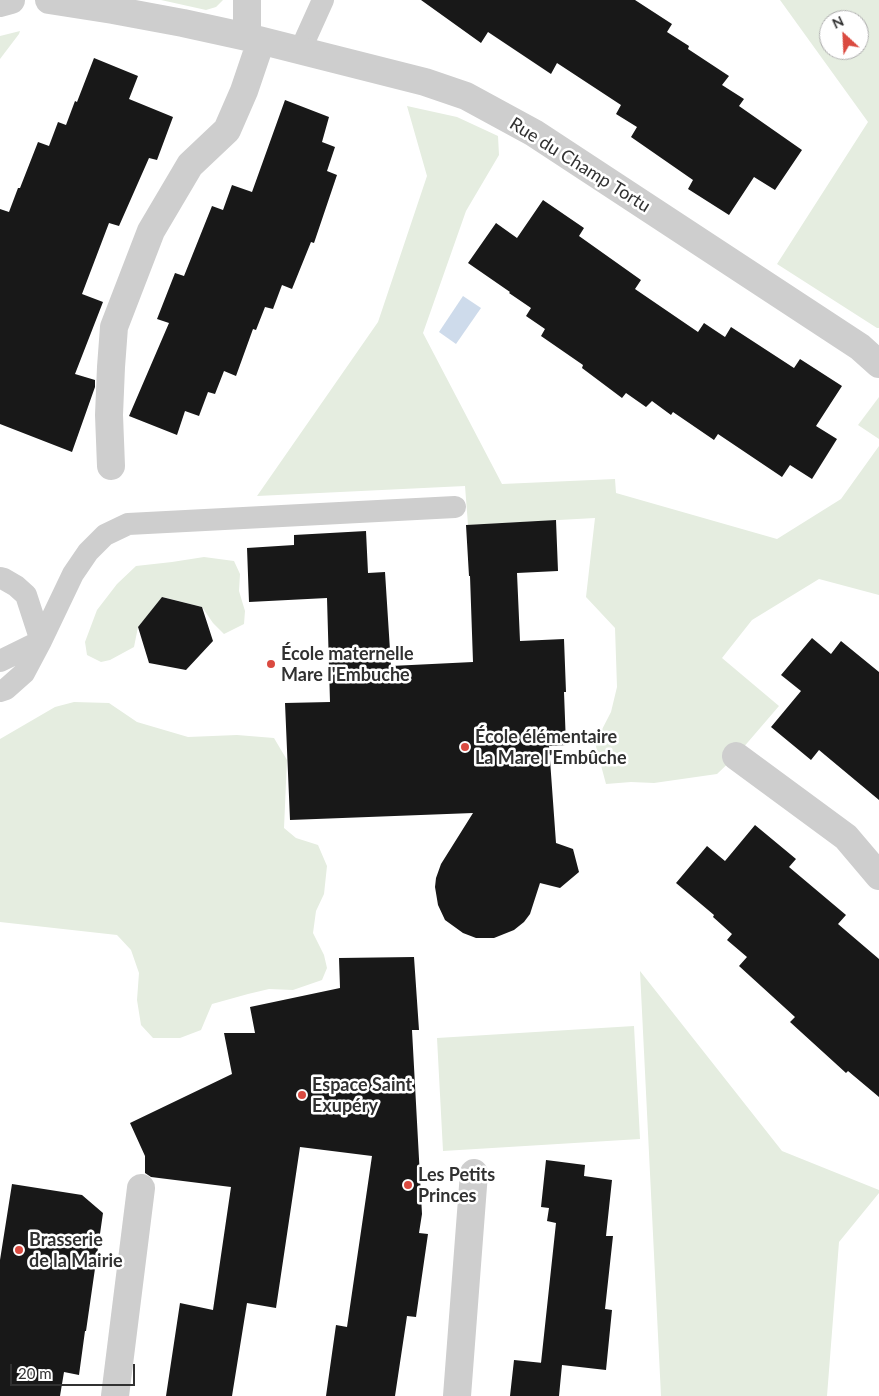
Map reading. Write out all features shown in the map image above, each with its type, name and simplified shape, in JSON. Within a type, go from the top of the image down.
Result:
[{"type":"street","points":[[0,3],[11,0]]},
{"type":"street","name":"Rue du Champ Tortu","points":[[49,0],[183,22],[425,82],[466,96],[525,128],[860,346],[879,364]]},
{"type":"street","points":[[111,466],[109,415],[114,327],[151,231],[190,165],[227,130],[244,92],[254,39],[247,0]]},
{"type":"street","points":[[736,756],[846,837],[879,876]]},
{"type":"street","points":[[457,1396],[474,1172]]},
{"type":"street","points":[[115,1396],[141,1188]]},
{"type":"lane","points":[[300,50],[323,0]]},
{"type":"lane","points":[[0,691],[6,689],[24,673],[73,574],[88,552],[105,535],[128,524],[455,507]]},
{"type":"lane","points":[[0,578],[16,586],[26,595],[41,641]]},
{"type":"lane","points":[[0,661],[41,641]]},
{"type":"shaded area","points":[[161,0],[223,0],[216,7],[206,10]]},
{"type":"shaded area","points":[[780,0],[879,0],[879,328],[777,264],[868,122],[823,60],[869,60],[869,10],[819,10],[819,54]]},
{"type":"shaded area","points":[[20,31],[19,34],[0,59],[0,36]]},
{"type":"shaded area","points":[[407,106],[457,117],[498,136],[499,155],[466,211],[423,333],[502,484],[615,479],[616,493],[777,539],[841,499],[879,446],[879,595],[819,579],[752,620],[722,658],[779,706],[736,756],[717,774],[654,783],[606,784],[595,743],[611,712],[617,687],[615,628],[586,597],[595,518],[468,525],[465,486],[257,496],[378,322],[427,176]]},
{"type":"shaded area","points":[[879,397],[879,439],[858,425]]},
{"type":"shaded area","points":[[204,557],[234,561],[240,574],[239,591],[245,611],[244,624],[224,634],[213,623],[202,607],[163,597],[138,627],[134,647],[110,660],[101,662],[87,655],[85,642],[97,610],[117,584],[136,566]]},
{"type":"shaded area","points":[[74,702],[109,703],[137,722],[188,737],[237,735],[274,738],[287,760],[284,828],[296,838],[318,845],[327,866],[324,894],[316,911],[313,933],[324,955],[327,968],[322,980],[293,990],[269,989],[212,1004],[201,1030],[180,1038],[153,1038],[141,1025],[137,1000],[139,973],[131,950],[117,935],[0,922],[0,739],[55,707]]},
{"type":"shaded area","points":[[640,971],[782,1151],[879,1190],[879,1193],[839,1242],[827,1396],[661,1396]]},
{"type":"shaded area","points":[[634,1026],[640,1139],[443,1151],[437,1038]]},
{"type":"water","points":[[463,296],[481,308],[456,344],[439,332]]},
{"type":"building","points":[[421,0],[635,0],[672,24],[667,32],[689,46],[688,49],[729,76],[722,85],[744,99],[739,106],[802,150],[775,190],[754,177],[729,215],[688,189],[693,180],[631,137],[637,127],[616,114],[621,105],[557,63],[551,74],[488,32],[481,43]]},
{"type":"building","points":[[94,58],[138,76],[129,99],[173,117],[157,160],[149,158],[119,226],[109,223],[82,294],[103,302],[75,374],[95,380],[95,387],[72,452],[0,424],[0,209],[9,212],[38,142],[49,146],[58,122],[66,125]]},
{"type":"building","points":[[285,100],[329,117],[322,142],[335,147],[327,171],[337,175],[314,243],[311,242],[292,289],[282,285],[273,309],[265,307],[256,330],[253,329],[236,376],[224,371],[215,394],[208,392],[199,416],[185,411],[177,435],[129,416],[169,323],[157,319],[175,273],[184,276],[212,206],[223,210],[232,185],[252,192]]},
{"type":"building","points":[[543,200],[584,228],[579,236],[641,280],[635,289],[698,332],[704,323],[725,337],[731,327],[794,368],[800,359],[842,386],[816,426],[837,439],[812,479],[790,465],[782,477],[718,434],[714,440],[673,412],[671,415],[652,401],[646,407],[626,393],[622,398],[582,368],[583,365],[541,336],[545,329],[526,316],[531,308],[468,263],[496,223],[517,238]]},
{"type":"building","points":[[556,520],[558,571],[517,573],[520,641],[564,639],[566,745],[549,746],[556,843],[573,849],[579,872],[560,888],[540,883],[530,914],[514,930],[494,938],[476,938],[463,933],[445,920],[438,905],[435,887],[441,864],[473,813],[290,820],[285,703],[330,702],[327,598],[249,602],[247,548],[294,545],[294,535],[366,531],[368,573],[385,572],[391,666],[473,662],[466,525]]},
{"type":"building","points":[[162,597],[202,607],[213,641],[186,670],[149,663],[138,627]]},
{"type":"building","points":[[812,638],[831,654],[841,641],[879,672],[879,800],[819,750],[811,760],[771,727],[801,691],[781,675]]},
{"type":"building","points":[[755,825],[796,859],[789,867],[846,915],[838,924],[879,959],[879,1097],[848,1071],[846,1073],[790,1022],[795,1017],[739,966],[747,957],[727,940],[732,934],[713,917],[714,915],[676,883],[707,846],[725,861]]},
{"type":"building","points":[[414,957],[419,1030],[412,1030],[422,1214],[419,1233],[428,1234],[416,1317],[407,1316],[395,1396],[326,1396],[336,1325],[347,1327],[372,1156],[300,1147],[276,1308],[247,1303],[232,1396],[166,1396],[180,1303],[213,1310],[231,1187],[151,1177],[145,1173],[145,1156],[130,1123],[232,1074],[224,1033],[255,1033],[250,1007],[340,988],[339,958]]},
{"type":"building","points":[[546,1160],[585,1165],[584,1176],[612,1180],[606,1236],[613,1236],[605,1309],[612,1310],[606,1370],[562,1365],[559,1396],[510,1396],[514,1360],[541,1363],[556,1223],[547,1221],[549,1208],[541,1207]]},
{"type":"building","points":[[12,1184],[82,1195],[103,1213],[79,1375],[64,1372],[60,1396],[0,1396],[0,1260]]},
{"type":"place","name":"École maternelle Mare l'Embuche","points":[[271,664]]},
{"type":"place","name":"École élémentaire La Mare l'Embûche","points":[[465,747]]},
{"type":"place","name":"Espace Saint Exupéry","points":[[302,1095]]},
{"type":"place","name":"Les Petits Princes","points":[[408,1185]]},
{"type":"place","name":"Brasserie de la Mairie","points":[[19,1250]]}]
